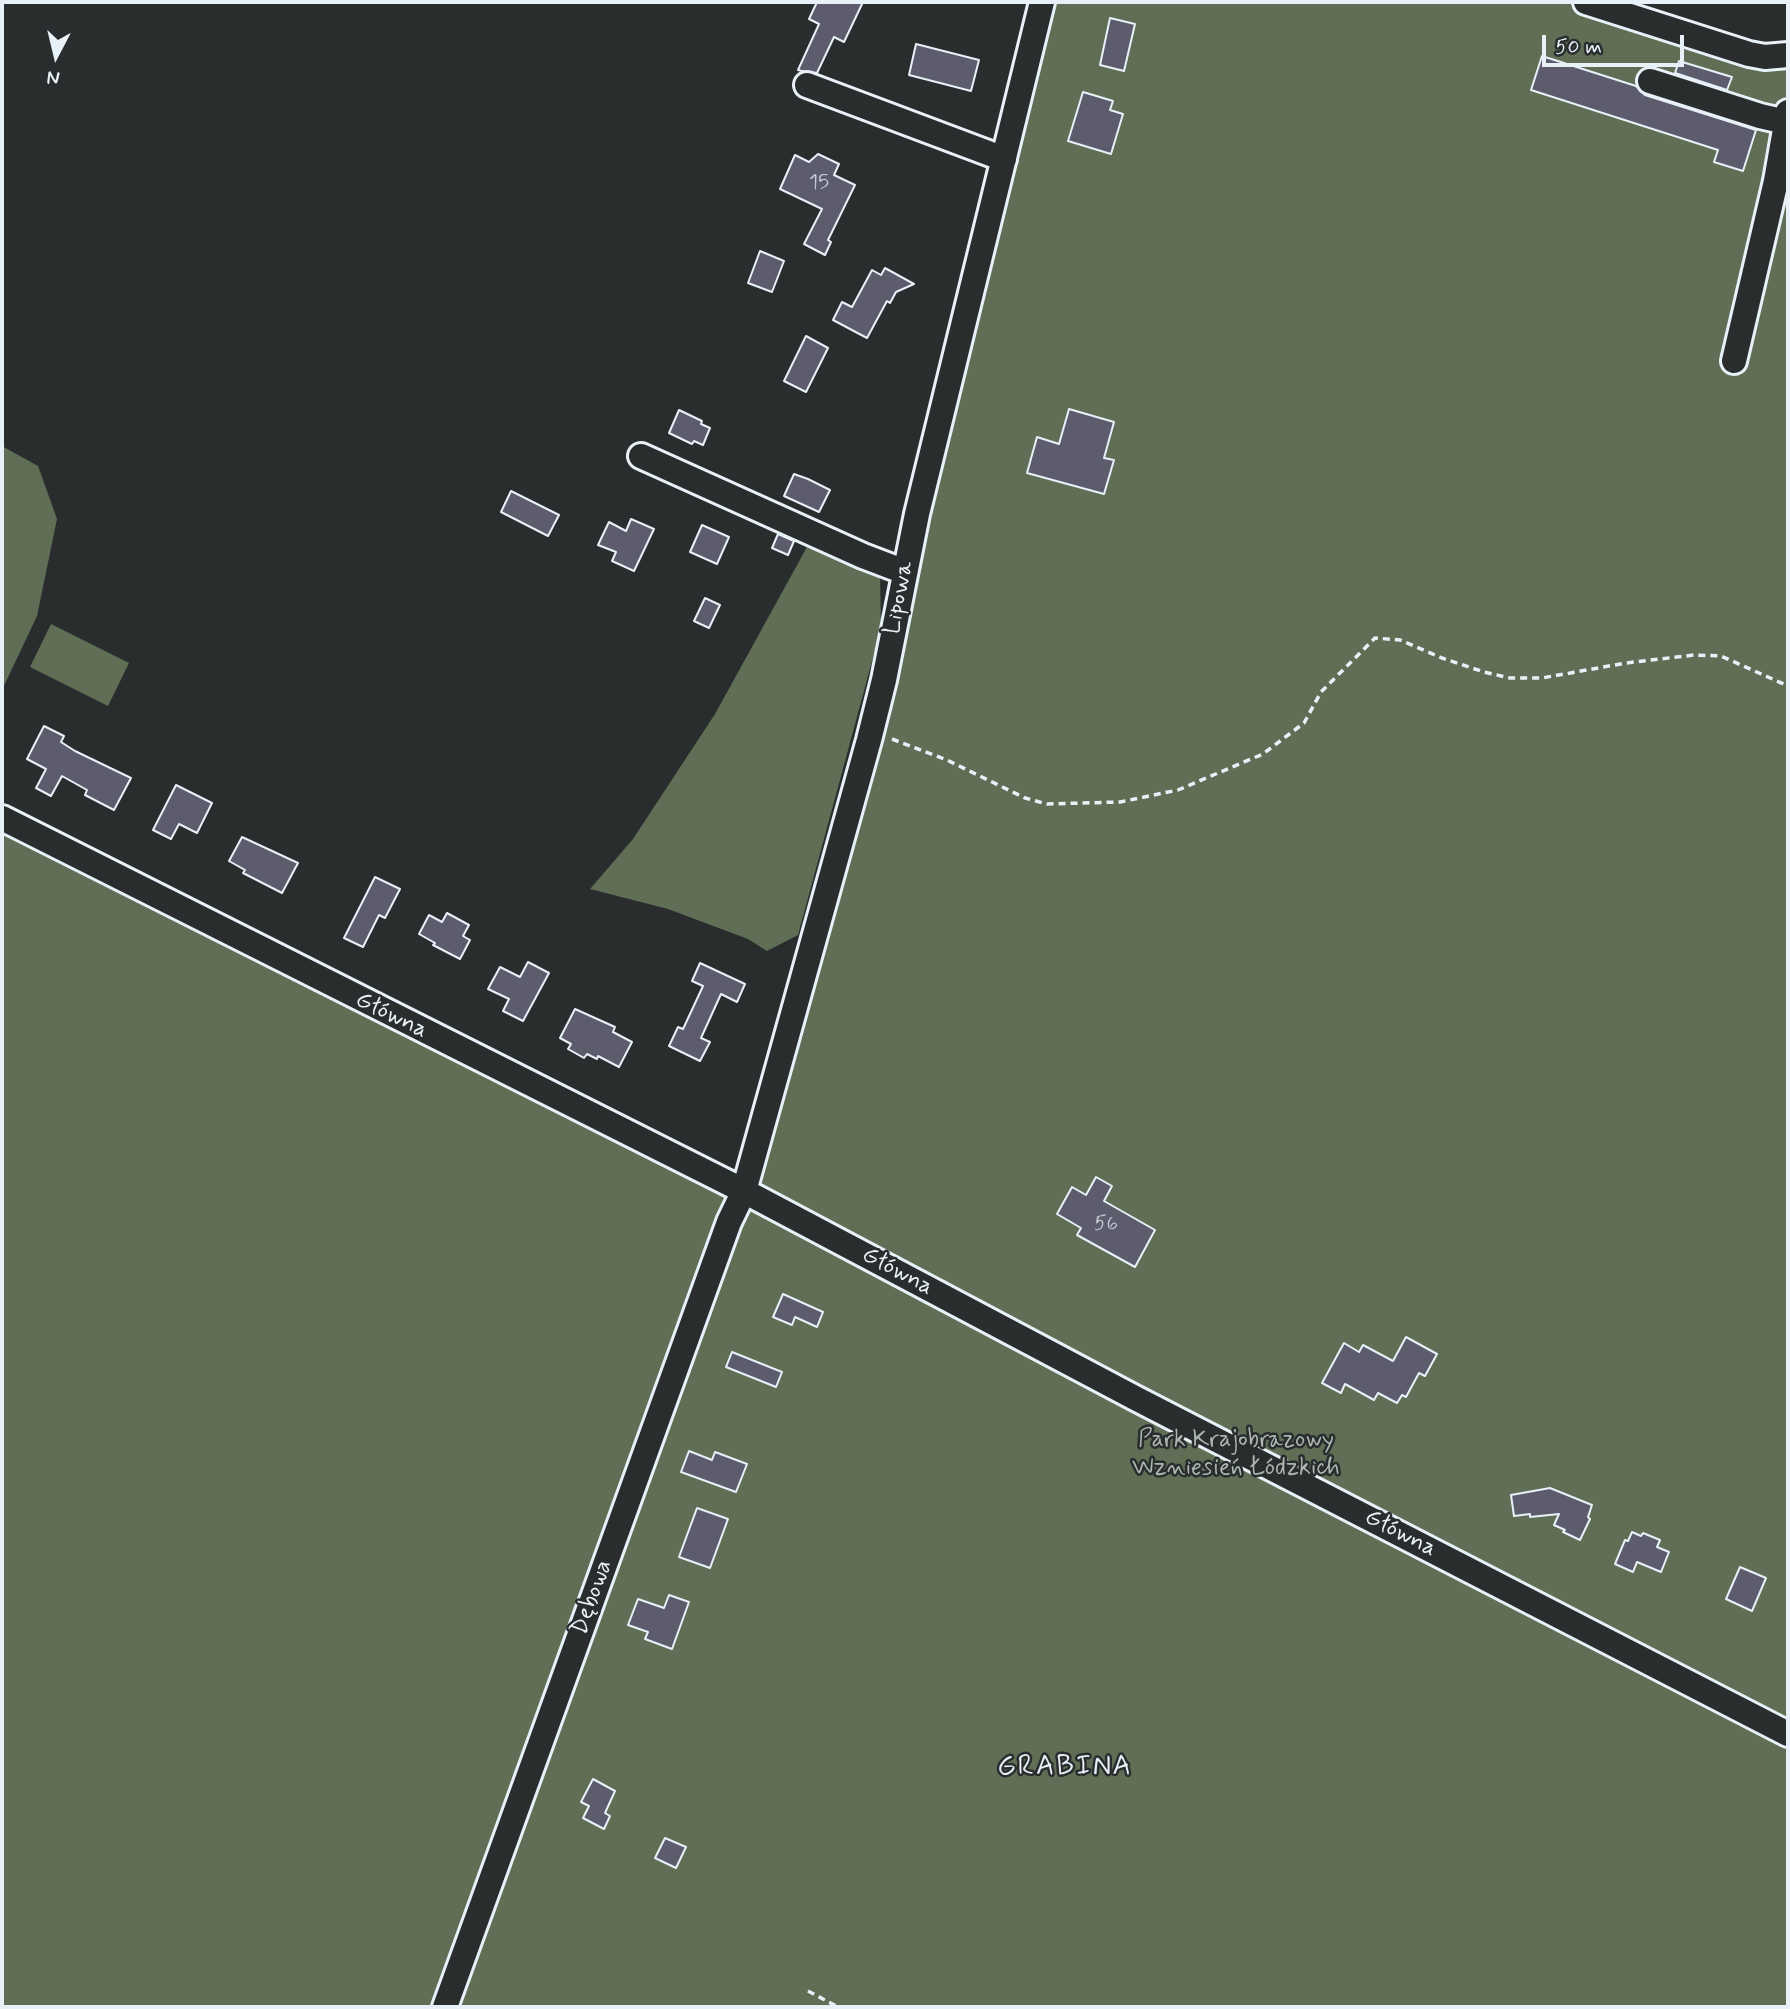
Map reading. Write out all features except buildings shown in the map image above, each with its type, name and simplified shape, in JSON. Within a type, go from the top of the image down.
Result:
[{"type":"street","name":"Lipowa","points":[[744,1191],[869,740],[884,680],[917,514],[1042,2]]},
{"type":"street","points":[[1586,2],[1749,54],[1765,57],[1788,55]]},
{"type":"street","points":[[1650,81],[1760,116],[1787,117],[1776,181],[1734,361]]},
{"type":"street","points":[[807,85],[1004,159]]},
{"type":"street","points":[[641,456],[863,556],[905,572]]},
{"type":"street","name":"Główna","points":[[2,818],[744,1191],[1137,1399],[1788,1734]]},
{"type":"street","name":"Dębowa","points":[[446,2007],[729,1223],[744,1191]]},
{"type":"path","points":[[869,740],[891,739],[903,743],[947,760],[1025,798],[1047,804],[1109,803],[1178,790],[1263,754],[1304,723],[1321,691],[1375,638],[1400,640],[1442,658],[1510,678],[1542,678],[1626,663],[1694,655],[1721,656],[1788,686]]},
{"type":"path","points":[[808,1991],[838,2007]]},
{"type":"green space","name":"Park Krajobrazowy Wzniesień Łódzkich","points":[[1043,2],[1602,2],[1750,54],[1788,44],[1788,2007],[2,2007],[2,806],[749,1191]]},
{"type":"green space","points":[[2,446],[38,466],[57,519],[37,616],[2,690]]},
{"type":"green space","points":[[807,547],[880,575],[881,628],[798,935],[767,951],[748,939],[668,909],[590,889],[633,839],[715,714]]},
{"type":"green space","points":[[51,624],[129,663],[108,706],[30,667]]},
{"type":"district","name":"GRABINA","points":[[1065,1768]]}]
